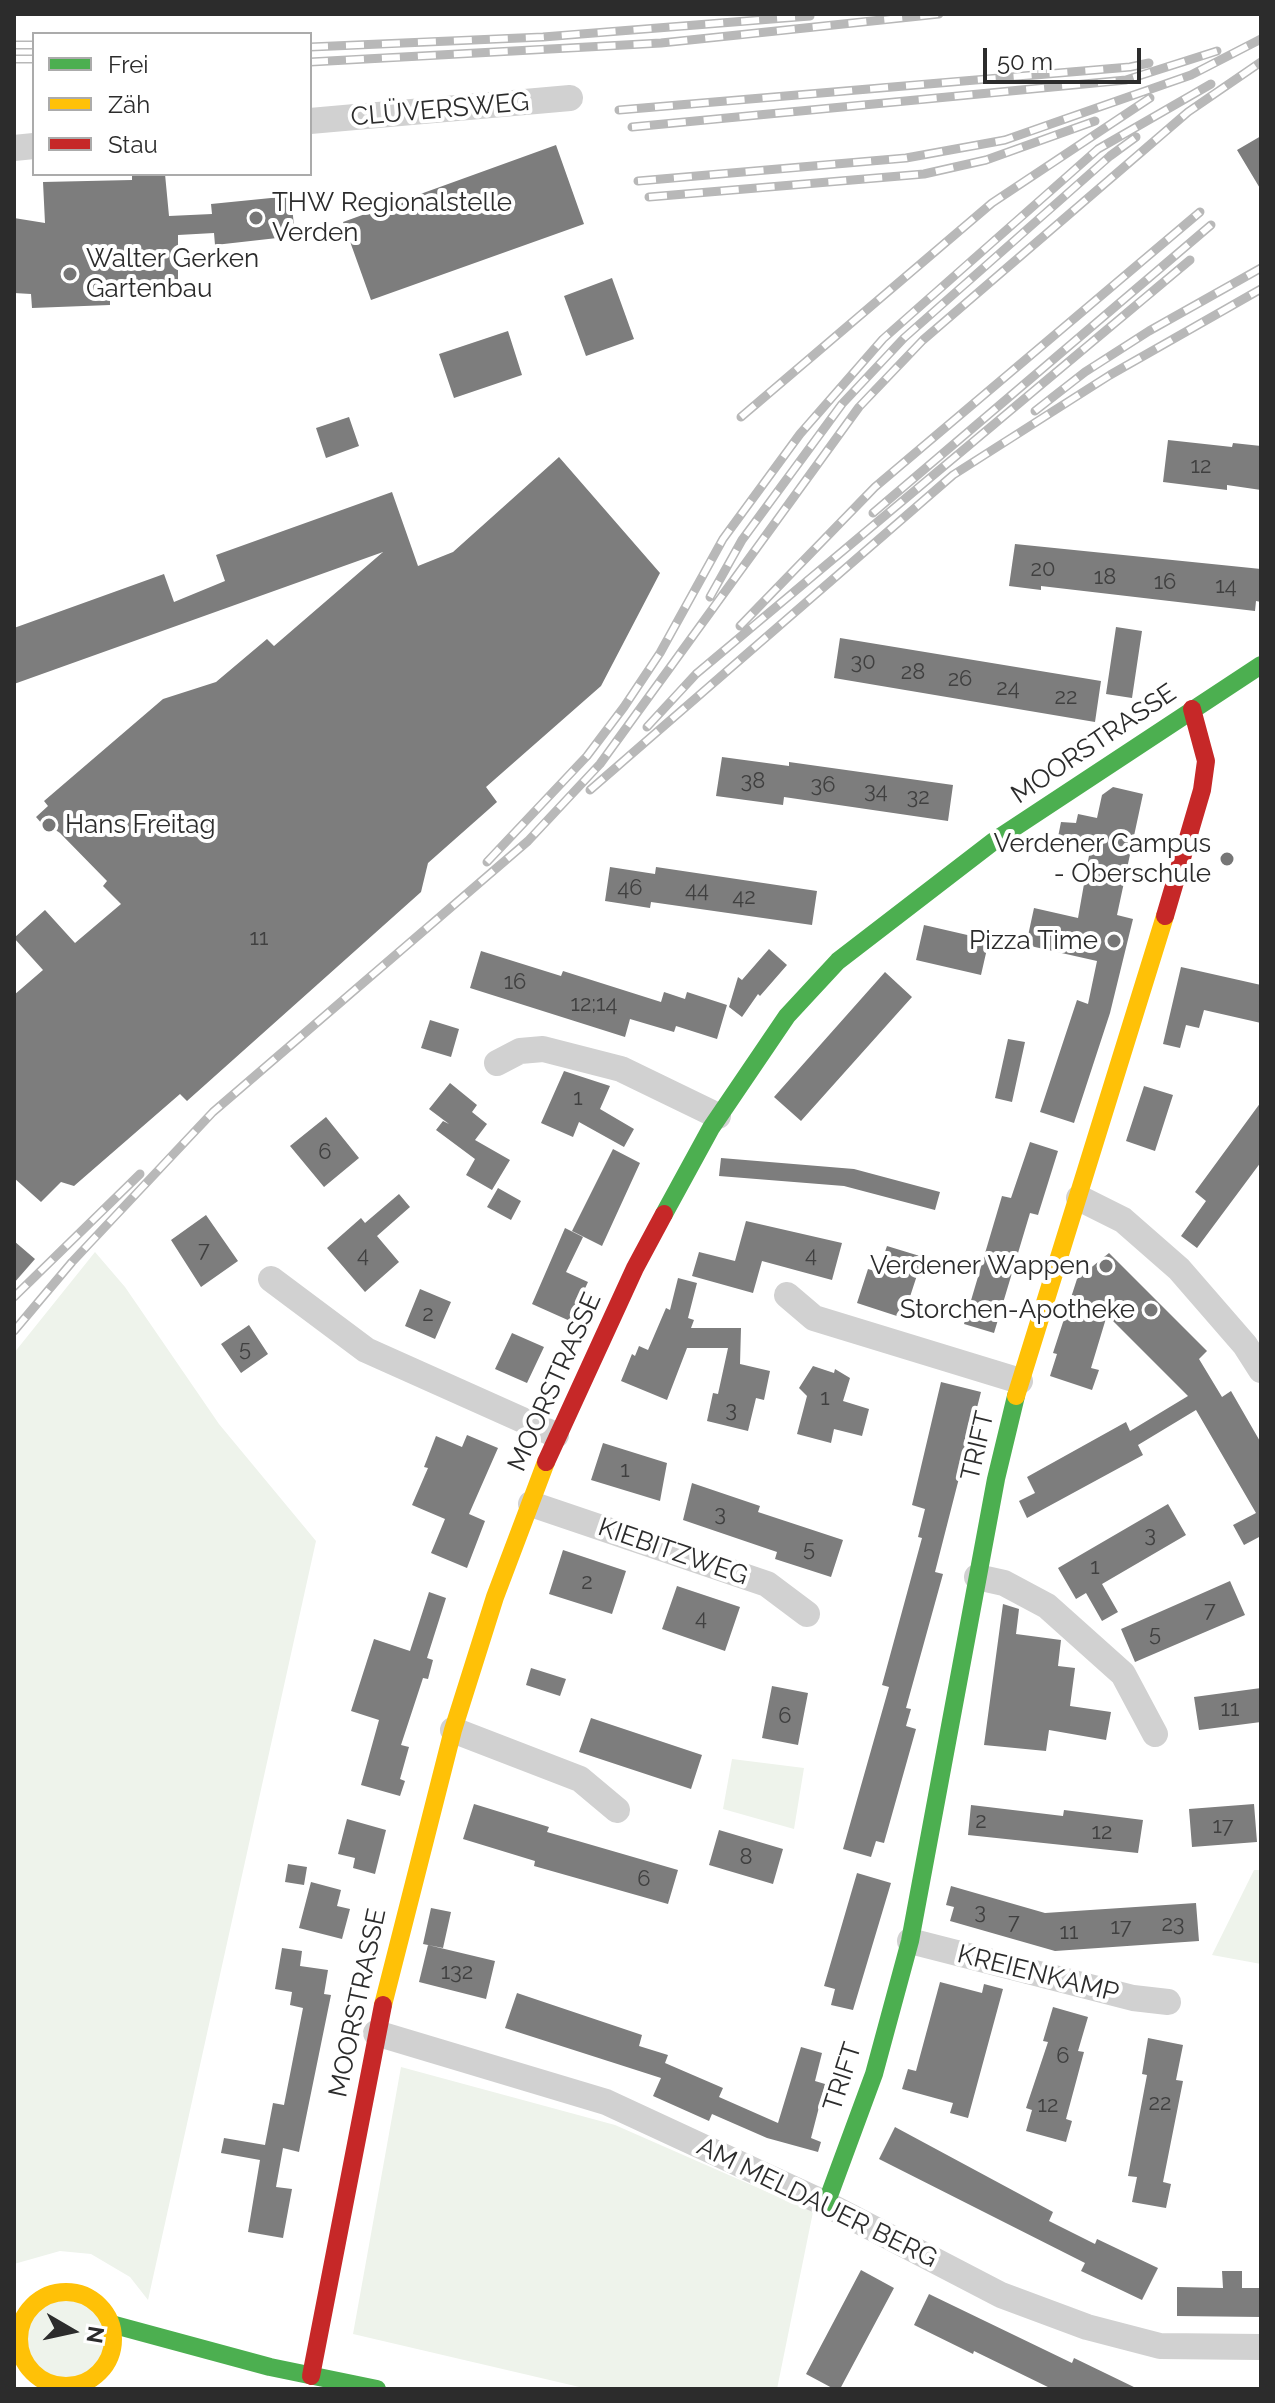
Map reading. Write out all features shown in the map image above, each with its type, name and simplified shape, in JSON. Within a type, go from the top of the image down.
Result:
[{"type":"street","name":"CLÜVERSWEG","points":[[312,121],[570,98]]},
{"type":"street","name":"MOORSTRASSE","points":[[311,2376],[376,2033],[411,1885],[453,1730],[495,1597],[556,1435],[635,1268],[718,1116],[787,1016],[838,961],[994,841],[1261,665]]},
{"type":"street","name":"TRIFT","points":[[826,2204],[874,2074],[910,1941],[977,1577],[1020,1381],[1079,1198],[1202,790],[1206,761],[1192,709]]},
{"type":"street","points":[[497,1063],[520,1051],[543,1049],[621,1069],[718,1116]]},
{"type":"street","points":[[1079,1198],[1123,1220],[1179,1269],[1236,1333],[1261,1370]]},
{"type":"street","points":[[271,1279],[366,1350],[556,1435]]},
{"type":"street","points":[[787,1295],[814,1318],[1020,1381]]},
{"type":"street","name":"KIEBITZWEG","points":[[531,1504],[767,1584],[807,1614]]},
{"type":"street","points":[[977,1577],[1004,1583],[1047,1606],[1123,1674],[1155,1734]]},
{"type":"street","points":[[453,1730],[580,1779],[617,1810]]},
{"type":"street","name":"KREIENKAMP","points":[[910,1941],[1133,1998],[1168,2002]]},
{"type":"street","name":"AM MELDAUER BERG","points":[[376,2033],[606,2102],[826,2204],[1001,2295],[1087,2327],[1160,2346],[1261,2347]]},
{"type":"street","points":[[75,2293],[95,2302],[111,2324],[111,2352],[94,2377],[65,2388],[40,2384],[23,2358],[17,2334],[22,2308],[54,2294],[75,2293]]},
{"type":"street","points":[[111,2324],[270,2367],[377,2389]]},
{"type":"street","points":[[111,2352],[136,2355]]},
{"type":"street","points":[[164,2357],[270,2367]]},
{"type":"shaded area","points":[[95,1252],[125,1287],[219,1424],[316,1541],[148,2300],[130,2277],[91,2254],[60,2251],[14,2264],[14,1353]]},
{"type":"shaded area","points":[[732,1759],[804,1768],[794,1829],[723,1809]]},
{"type":"shaded area","points":[[1254,1870],[1261,1870],[1261,1964],[1212,1955]]},
{"type":"shaded area","points":[[401,2067],[615,2125],[813,2212],[777,2389],[588,2389],[353,2334]]},
{"type":"shaded area","points":[[66,2298],[82,2301],[95,2310],[104,2323],[107,2339],[104,2355],[95,2368],[82,2377],[66,2380],[50,2377],[37,2368],[28,2355],[25,2339],[28,2323],[37,2310],[50,2301]]},
{"type":"building","points":[[1261,136],[1261,190],[1237,150]]},
{"type":"building","points":[[556,145],[584,224],[371,300],[343,222]]},
{"type":"building","points":[[132,176],[165,176],[169,216],[212,214],[211,204],[291,196],[295,236],[215,245],[214,233],[178,235],[178,287],[110,288],[110,305],[32,308],[31,294],[14,293],[14,218],[45,223],[43,182],[132,180]]},
{"type":"building","points":[[612,278],[634,339],[586,356],[564,296]]},
{"type":"building","points":[[508,331],[522,375],[454,398],[439,354]]},
{"type":"building","points":[[349,417],[359,446],[326,458],[316,428]]},
{"type":"building","points":[[1168,440],[1232,447],[1233,443],[1261,446],[1261,490],[1227,485],[1227,490],[1163,482]]},
{"type":"building","points":[[559,457],[660,573],[601,686],[486,787],[497,802],[428,863],[421,892],[187,1101],[180,1094],[74,1186],[61,1182],[41,1202],[14,1178],[14,995],[43,970],[14,938],[45,910],[75,943],[121,904],[103,886],[107,881],[60,833],[54,829],[50,833],[36,817],[48,806],[44,801],[163,699],[216,682],[267,639],[274,646],[383,552],[14,684],[14,628],[164,574],[174,602],[225,581],[216,555],[392,492],[418,566],[453,552]]},
{"type":"building","points":[[1015,544],[1261,569],[1261,602],[1256,601],[1255,611],[1041,586],[1041,590],[1009,586]]},
{"type":"building","points":[[1116,627],[1142,631],[1132,698],[1106,694]]},
{"type":"building","points":[[840,638],[1101,681],[1095,722],[834,678]]},
{"type":"building","points":[[722,757],[789,766],[789,762],[953,785],[948,821],[784,797],[783,805],[716,796]]},
{"type":"building","points":[[1113,787],[1143,794],[1117,915],[1133,919],[1110,1013],[1074,1123],[1040,1112],[1077,1000],[1088,1004],[1097,961],[1026,945],[1034,908],[1078,918],[1090,850],[1057,842],[1061,822],[1076,823],[1078,814],[1097,818],[1102,795]]},
{"type":"building","points":[[610,867],[655,874],[656,867],[817,891],[812,925],[651,902],[650,908],[605,901]]},
{"type":"building","points":[[924,925],[989,940],[981,975],[916,960]]},
{"type":"building","points":[[769,949],[787,965],[760,996],[758,994],[742,1017],[729,1007],[738,977],[742,980]]},
{"type":"building","points":[[481,951],[561,976],[563,971],[661,1002],[664,992],[685,999],[687,992],[727,1005],[717,1039],[676,1026],[674,1032],[630,1019],[625,1037],[470,988]]},
{"type":"building","points":[[1181,967],[1261,985],[1261,1023],[1204,1010],[1199,1028],[1186,1025],[1180,1048],[1163,1044]]},
{"type":"building","points":[[885,972],[912,997],[801,1121],[774,1097]]},
{"type":"building","points":[[430,1020],[459,1029],[451,1057],[421,1048]]},
{"type":"building","points":[[1008,1039],[1025,1042],[1012,1102],[995,1098]]},
{"type":"building","points":[[564,1071],[610,1086],[600,1109],[634,1129],[624,1147],[579,1122],[573,1137],[541,1123]]},
{"type":"building","points":[[450,1083],[477,1105],[472,1112],[487,1124],[475,1140],[510,1160],[492,1190],[466,1175],[475,1159],[436,1130],[443,1121],[449,1124],[429,1109]]},
{"type":"building","points":[[1144,1086],[1173,1095],[1155,1151],[1126,1141]]},
{"type":"building","points":[[1261,1102],[1261,1162],[1197,1248],[1181,1236],[1206,1201],[1195,1192]]},
{"type":"building","points":[[326,1117],[359,1158],[324,1187],[290,1146]]},
{"type":"building","points":[[1030,1142],[1058,1151],[1038,1215],[1030,1213],[994,1333],[964,1324],[1002,1196],[1011,1198]]},
{"type":"building","points":[[613,1149],[640,1163],[602,1246],[572,1231]]},
{"type":"building","points":[[721,1158],[854,1169],[940,1192],[935,1210],[844,1186],[719,1176]]},
{"type":"building","points":[[498,1188],[521,1201],[511,1220],[487,1207]]},
{"type":"building","points":[[399,1194],[410,1207],[377,1236],[399,1262],[365,1292],[327,1248],[361,1218],[365,1223]]},
{"type":"building","points":[[206,1215],[238,1261],[201,1287],[171,1240]]},
{"type":"building","points":[[746,1221],[842,1243],[832,1280],[762,1261],[753,1293],[692,1276],[699,1252],[735,1261]]},
{"type":"building","points":[[565,1228],[583,1237],[566,1272],[588,1282],[570,1321],[532,1304]]},
{"type":"building","points":[[14,1241],[35,1259],[14,1283]]},
{"type":"building","points":[[887,1246],[923,1257],[903,1318],[857,1303],[868,1269],[878,1272]]},
{"type":"building","points":[[1109,1253],[1207,1351],[1199,1359],[1222,1397],[1231,1391],[1261,1443],[1261,1536],[1244,1545],[1233,1525],[1256,1513],[1196,1410],[1138,1445],[1143,1455],[1027,1518],[1019,1501],[1035,1493],[1027,1477],[1126,1422],[1130,1431],[1188,1396],[1107,1315],[1091,1368],[1099,1370],[1092,1390],[1050,1376],[1057,1354],[1053,1353],[1077,1279]]},
{"type":"building","points":[[678,1278],[697,1283],[688,1318],[694,1320],[691,1328],[741,1328],[740,1364],[770,1371],[764,1400],[756,1398],[748,1431],[707,1421],[713,1393],[718,1394],[728,1348],[687,1348],[667,1400],[621,1381],[632,1354],[635,1356],[639,1346],[648,1350],[666,1308],[670,1310]]},
{"type":"building","points":[[420,1289],[451,1302],[435,1339],[405,1326]]},
{"type":"building","points":[[249,1325],[268,1354],[241,1373],[221,1344]]},
{"type":"building","points":[[512,1333],[544,1347],[527,1383],[495,1369]]},
{"type":"building","points":[[813,1366],[834,1373],[835,1369],[850,1378],[843,1401],[869,1409],[862,1436],[834,1429],[831,1443],[797,1434],[807,1396],[799,1388]]},
{"type":"building","points":[[941,1382],[981,1392],[935,1572],[943,1574],[906,1708],[911,1709],[906,1726],[916,1729],[884,1843],[876,1841],[871,1857],[843,1849],[889,1687],[882,1685],[922,1538],[918,1537],[925,1509],[912,1505]]},
{"type":"building","points":[[467,1435],[498,1448],[469,1514],[485,1521],[467,1568],[431,1553],[445,1519],[412,1505],[428,1468],[424,1467],[436,1436],[462,1447]]},
{"type":"building","points":[[603,1443],[667,1463],[660,1501],[591,1480]]},
{"type":"building","points":[[692,1483],[760,1506],[758,1512],[843,1540],[831,1577],[775,1559],[777,1552],[683,1520]]},
{"type":"building","points":[[1168,1504],[1186,1535],[1102,1584],[1118,1612],[1102,1621],[1086,1593],[1076,1599],[1058,1568]]},
{"type":"building","points":[[563,1550],[626,1571],[612,1614],[549,1594]]},
{"type":"building","points":[[1230,1581],[1245,1615],[1135,1662],[1121,1629]]},
{"type":"building","points":[[677,1586],[740,1607],[725,1651],[662,1629]]},
{"type":"building","points":[[429,1592],[446,1598],[427,1658],[433,1660],[428,1679],[423,1678],[401,1745],[409,1747],[400,1779],[405,1781],[400,1796],[361,1785],[379,1720],[351,1711],[374,1639],[410,1651]]},
{"type":"building","points":[[1003,1604],[1019,1609],[1016,1634],[1061,1640],[1058,1666],[1075,1668],[1070,1706],[1111,1712],[1106,1740],[1049,1730],[1046,1751],[984,1745]]},
{"type":"building","points":[[531,1668],[566,1679],[560,1696],[526,1685]]},
{"type":"building","points":[[772,1686],[808,1693],[798,1745],[762,1738]]},
{"type":"building","points":[[1261,1688],[1261,1722],[1199,1730],[1194,1697]]},
{"type":"building","points":[[591,1718],[702,1755],[691,1789],[579,1752]]},
{"type":"building","points":[[474,1804],[549,1827],[547,1832],[678,1870],[668,1904],[534,1866],[535,1861],[463,1839]]},
{"type":"building","points":[[1254,1804],[1257,1842],[1192,1847],[1189,1809]]},
{"type":"building","points":[[971,1805],[1063,1816],[1064,1810],[1143,1820],[1138,1853],[968,1835]]},
{"type":"building","points":[[347,1819],[386,1830],[375,1874],[353,1868],[355,1858],[338,1854]]},
{"type":"building","points":[[719,1830],[783,1849],[773,1884],[709,1865]]},
{"type":"building","points":[[288,1864],[307,1867],[304,1885],[285,1882]]},
{"type":"building","points":[[857,1873],[891,1883],[853,2010],[831,2005],[835,1989],[824,1986]]},
{"type":"building","points":[[311,1882],[341,1890],[337,1906],[350,1909],[342,1939],[299,1928]]},
{"type":"building","points":[[951,1886],[1045,1913],[1196,1903],[1199,1941],[1055,1951],[950,1921],[954,1907],[946,1905]]},
{"type":"building","points":[[431,1908],[451,1912],[443,1948],[423,1944]]},
{"type":"building","points":[[428,1945],[495,1961],[486,1999],[419,1982]]},
{"type":"building","points":[[282,1948],[302,1951],[300,1966],[328,1970],[324,1994],[331,1995],[299,2152],[283,2148],[276,2187],[292,2189],[283,2238],[248,2232],[260,2160],[221,2153],[224,2138],[265,2145],[273,2103],[284,2105],[303,2008],[290,2005],[292,1992],[275,1989]]},
{"type":"building","points":[[940,1982],[982,1993],[984,1984],[1003,1989],[968,2118],[950,2113],[953,2103],[902,2089],[908,2069],[916,2071]]},
{"type":"building","points":[[517,1993],[642,2035],[639,2046],[668,2055],[665,2063],[723,2088],[719,2097],[778,2123],[801,2047],[822,2053],[815,2081],[825,2084],[811,2138],[821,2142],[818,2152],[767,2138],[712,2114],[709,2121],[653,2096],[661,2078],[505,2028]]},
{"type":"building","points":[[1053,2007],[1088,2017],[1078,2051],[1084,2052],[1066,2119],[1072,2121],[1066,2142],[1026,2131],[1032,2110],[1026,2108],[1048,2042],[1043,2041]]},
{"type":"building","points":[[1148,2038],[1183,2045],[1176,2080],[1183,2081],[1163,2182],[1171,2184],[1166,2208],[1132,2202],[1137,2177],[1128,2176],[1147,2075],[1142,2074]]},
{"type":"building","points":[[895,2127],[1053,2212],[1049,2221],[1095,2244],[1097,2239],[1158,2268],[1142,2300],[1081,2271],[1085,2263],[879,2159]]},
{"type":"building","points":[[861,2270],[894,2288],[840,2389],[834,2389],[806,2374]]},
{"type":"building","points":[[1222,2271],[1242,2271],[1242,2288],[1261,2288],[1261,2317],[1177,2316],[1177,2287],[1223,2288]]},
{"type":"building","points":[[929,2294],[1072,2363],[1074,2358],[1138,2389],[1052,2389],[974,2351],[973,2354],[914,2325]]},
{"type":"railway","points":[[312,62],[661,43],[939,14]]},
{"type":"railway","points":[[312,47],[543,37],[810,16]]},
{"type":"railway","points":[[638,181],[906,158],[1005,140],[1191,75],[1261,39]]},
{"type":"railway","points":[[14,45],[32,45]]},
{"type":"railway","points":[[632,127],[1126,80],[1217,51]]},
{"type":"railway","points":[[14,59],[32,59]]},
{"type":"railway","points":[[14,1331],[72,1262],[213,1112],[528,841],[600,764],[859,407],[923,340],[1188,112],[1261,62]]},
{"type":"railway","points":[[619,110],[1149,63]]},
{"type":"railway","points":[[487,862],[587,756],[660,653],[723,539],[800,434],[883,339],[1098,149],[1211,84]]},
{"type":"railway","points":[[741,417],[992,203],[1150,98]]},
{"type":"railway","points":[[649,197],[924,174],[986,160],[1095,121]]},
{"type":"railway","points":[[710,597],[742,540],[842,404],[904,338],[1110,156],[1136,137]]},
{"type":"railway","points":[[740,626],[875,487],[1200,212]]},
{"type":"railway","points":[[873,513],[1211,225]]},
{"type":"railway","points":[[647,727],[696,674],[1190,260]]},
{"type":"railway","points":[[1035,411],[1085,372],[1149,331],[1261,268]]},
{"type":"railway","points":[[590,790],[953,475],[1110,375],[1261,289]]},
{"type":"railway","points":[[14,1297],[140,1174]]},
{"type":"traffic: fast","points":[[664,1214],[711,1128],[787,1016],[838,961],[994,841],[1261,665]]},
{"type":"traffic: fast","points":[[826,2204],[874,2074],[910,1941],[996,1479],[1016,1396]]},
{"type":"traffic: fast","points":[[111,2324],[270,2367],[377,2389]]},
{"type":"traffic: slow","points":[[1016,1396],[1165,916]]},
{"type":"traffic: slow","points":[[383,2005],[453,1730],[495,1597],[546,1462]]},
{"type":"traffic: slow","points":[[66,2292],[84,2296],[99,2306],[109,2321],[113,2339],[109,2357],[99,2372],[84,2382],[66,2386],[48,2382],[33,2372],[23,2357],[19,2339],[23,2321],[33,2306],[48,2296],[66,2292]]},
{"type":"traffic: jam","points":[[1165,916],[1202,790],[1206,761],[1192,709]]},
{"type":"traffic: jam","points":[[546,1462],[635,1268],[664,1214]]},
{"type":"traffic: jam","points":[[311,2376],[383,2005]]},
{"type":"place","name":"THW Regionalstelle Verden","points":[[256,218]]},
{"type":"place","name":"Walter Gerken Gartenbau","points":[[70,274]]},
{"type":"place","name":"Hans Freitag","points":[[49,825]]},
{"type":"place","name":"Verdener Campus - Oberschule","points":[[1227,859]]},
{"type":"place","name":"Pizza Time","points":[[1114,941]]},
{"type":"place","name":"Verdener Wappen","points":[[1106,1266]]},
{"type":"place","name":"Storchen-Apotheke","points":[[1151,1310]]}]
